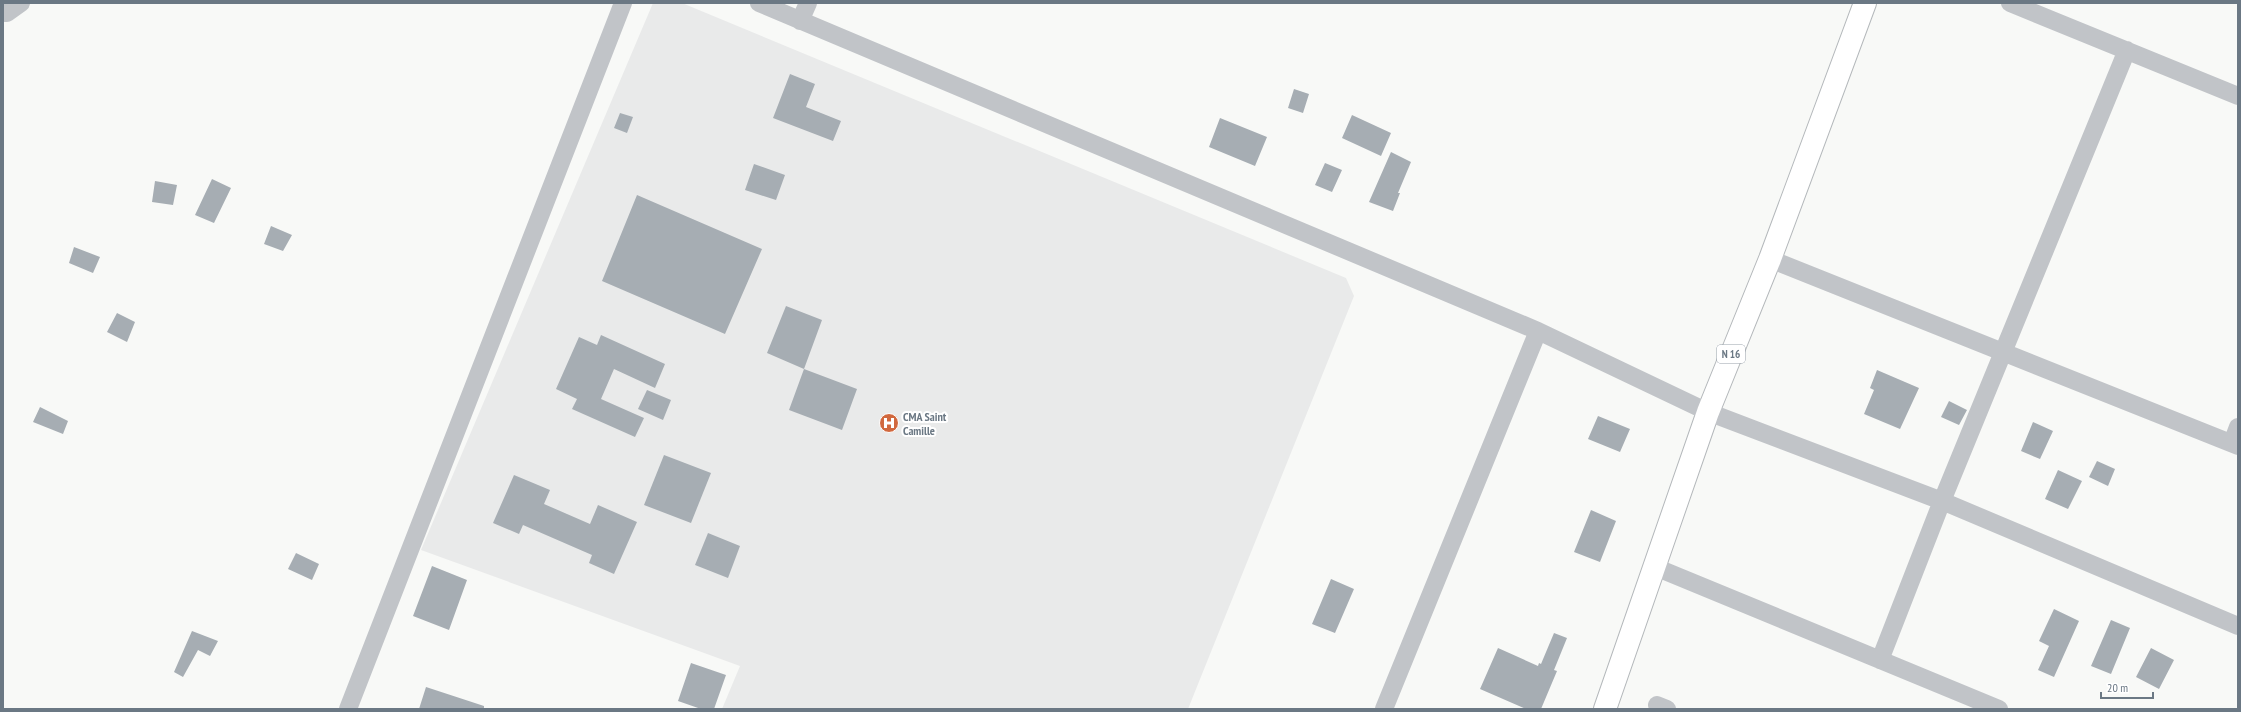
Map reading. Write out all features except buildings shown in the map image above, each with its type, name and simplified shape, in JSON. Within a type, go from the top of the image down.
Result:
[{"type":"highway","name":"N 16","points":[[1605,709],[1708,412],[1770,259],[1865,3]]},
{"type":"street","points":[[3,13],[7,13],[21,3]]},
{"type":"street","points":[[348,709],[623,3]]},
{"type":"street","points":[[759,3],[1538,331],[1708,412],[1942,500],[2238,626]]},
{"type":"street","points":[[800,20],[808,3]]},
{"type":"street","points":[[2010,3],[2238,96]]},
{"type":"street","points":[[1880,660],[1942,500],[2127,50]]},
{"type":"street","points":[[1770,259],[2003,351],[2236,439]]},
{"type":"street","points":[[1384,709],[1538,331]]},
{"type":"street","points":[[1655,567],[1999,709]]},
{"type":"shaded area","name":"CMA Saint Camille","points":[[653,3],[682,3],[1346,278],[1354,296],[1188,709],[722,709],[740,666],[421,550]]},
{"type":"place","name":"CMA Saint Camille","points":[[889,423]]}]
